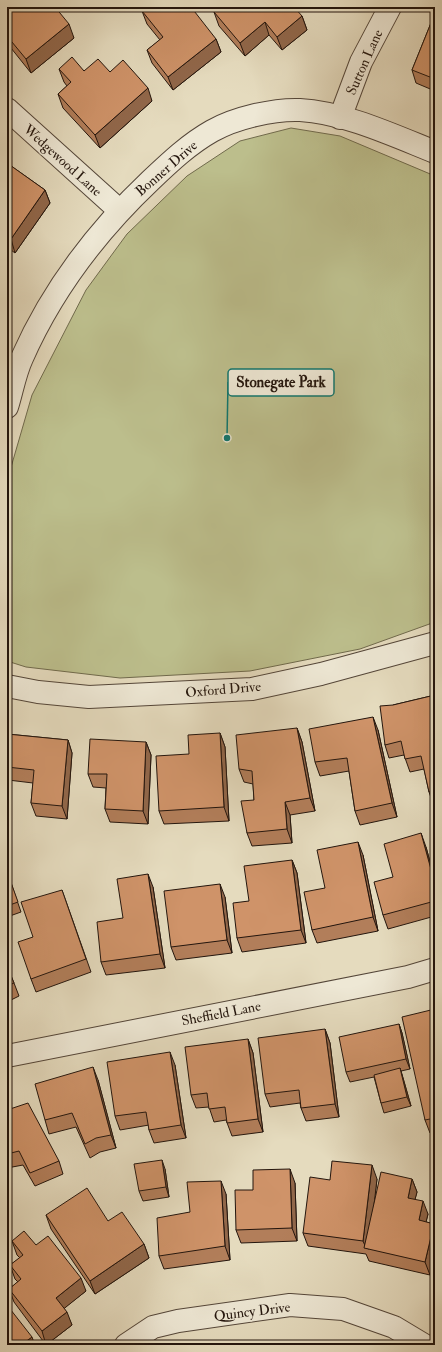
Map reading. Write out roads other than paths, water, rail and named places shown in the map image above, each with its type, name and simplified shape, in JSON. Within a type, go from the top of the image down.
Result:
[{"type":"street","name":"Sutton Lane","points":[[340,118],[361,62],[390,7]]},
{"type":"street","name":"Wedgewood Lane","points":[[7,109],[119,210]]},
{"type":"street","name":"Bonner Drive","points":[[7,407],[22,359],[53,297],[87,249],[119,210],[177,156],[213,131],[256,114],[299,110],[340,118],[392,135],[435,152]]},
{"type":"street","name":"Oxford Drive","points":[[7,686],[38,692],[89,697],[252,689],[321,674],[435,643]]},
{"type":"street","name":"Sheffield Lane","points":[[7,1056],[400,978],[435,969]]},
{"type":"street","name":"Quincy Drive","points":[[126,1345],[153,1327],[178,1321],[290,1305],[343,1310],[394,1327],[424,1345]]},
{"type":"place","name":"Stonegate Park","points":[[227,438]]}]
